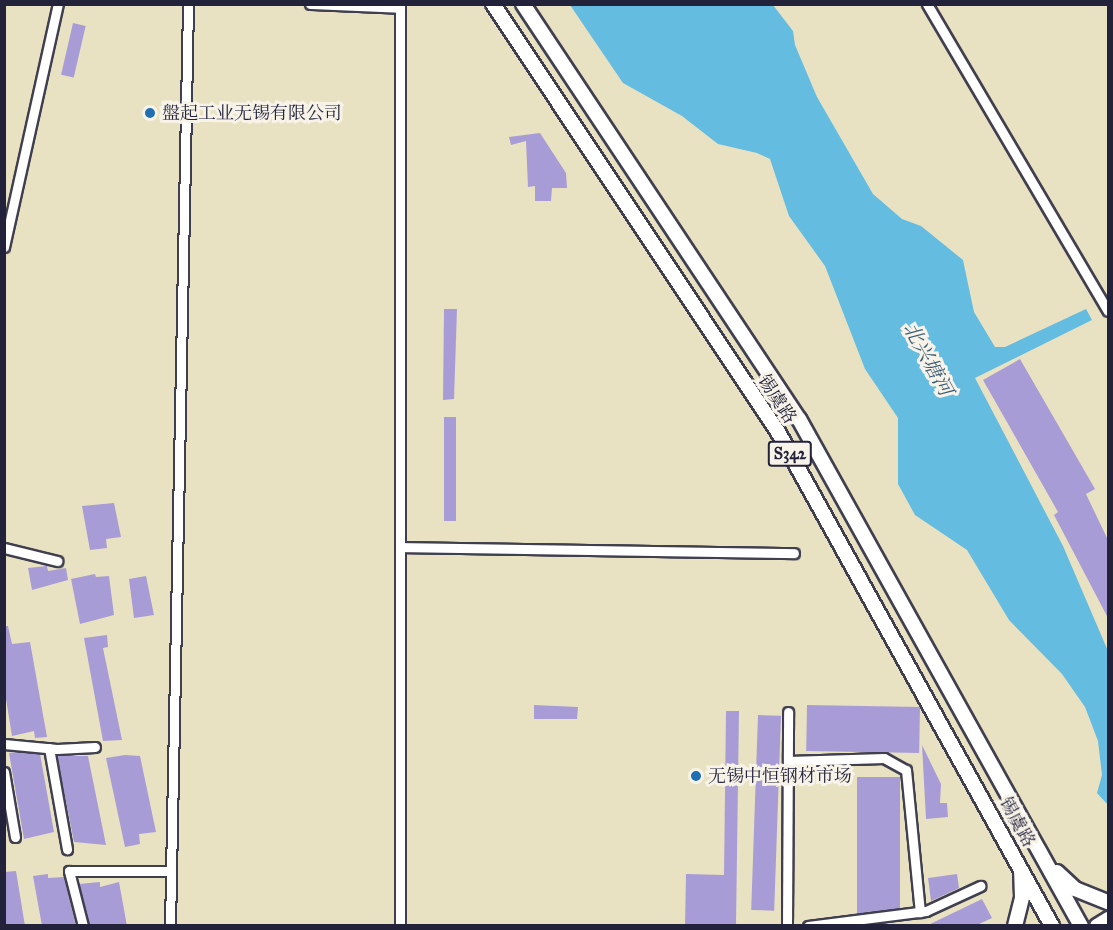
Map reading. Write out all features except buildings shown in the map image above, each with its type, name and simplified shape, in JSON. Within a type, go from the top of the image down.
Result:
[{"type":"main road","name":"锡虞路","points":[[493,4],[778,432],[1053,926]]},
{"type":"main road","name":"锡虞路","points":[[523,4],[799,419],[1081,926]]},
{"type":"main road","points":[[1048,864],[1075,890],[1108,902]]},
{"type":"main road","points":[[1015,926],[1022,897],[1020,865]]},
{"type":"main road","points":[[1097,926],[1108,919]]},
{"type":"street","points":[[4,247],[58,4]]},
{"type":"street","points":[[170,926],[188,4]]},
{"type":"street","points":[[310,4],[400,6],[400,926]]},
{"type":"street","points":[[927,4],[1108,311]]},
{"type":"street","points":[[400,547],[794,553]]},
{"type":"street","points":[[4,548],[57,561]]},
{"type":"street","points":[[787,926],[788,712]]},
{"type":"street","points":[[4,744],[49,748],[95,747]]},
{"type":"street","points":[[49,748],[67,849]]},
{"type":"street","points":[[788,761],[884,758],[906,770],[920,912]]},
{"type":"street","points":[[4,772],[15,837]]},
{"type":"street","points":[[82,926],[69,871],[171,871]]},
{"type":"street","points":[[808,926],[920,912],[980,886]]},
{"type":"water","name":"北兴塘河","points":[[570,5],[773,5],[793,31],[795,45],[817,97],[873,194],[902,219],[921,226],[963,260],[974,312],[995,347],[1005,347],[1086,309],[1092,320],[975,378],[1063,546],[1108,651],[1108,805],[1097,793],[1102,775],[1098,741],[1085,707],[1062,674],[1009,620],[967,550],[915,515],[898,484],[898,418],[865,369],[825,266],[789,216],[770,159],[757,153],[718,144],[682,116],[623,83]]},
{"type":"place","name":"盤起工业无锡有限公司","points":[[150,113]]},
{"type":"place","name":"无锡中恒钢材市场","points":[[696,776]]}]
